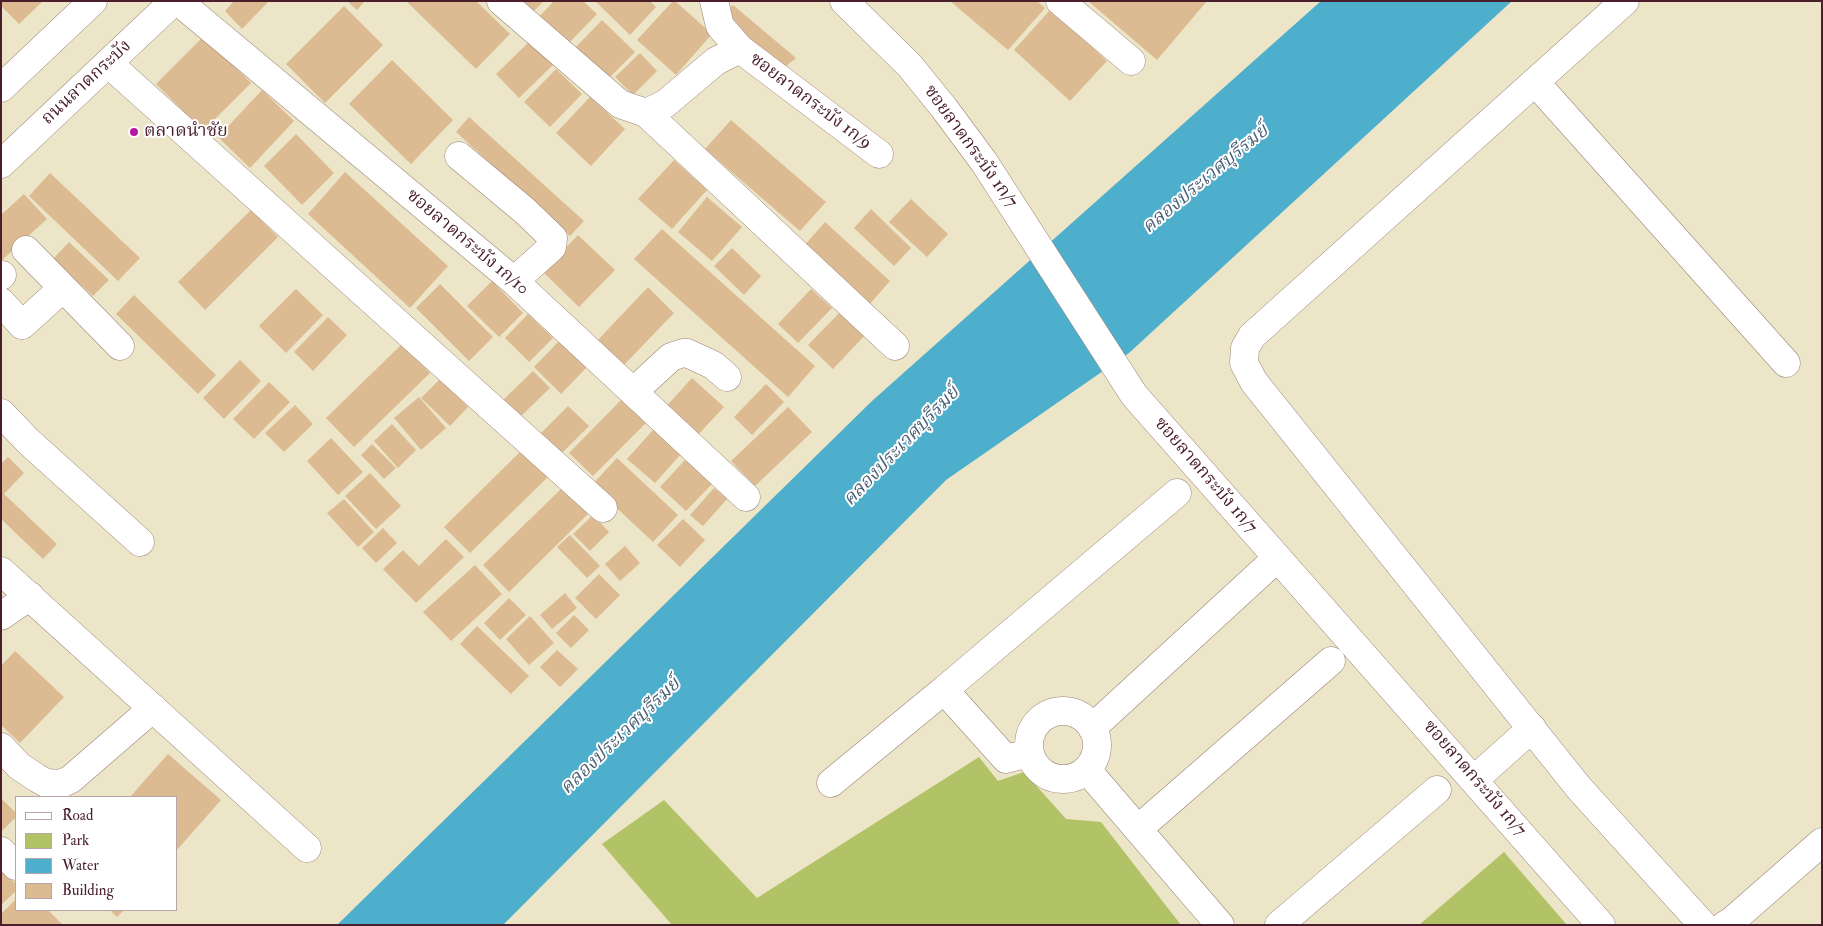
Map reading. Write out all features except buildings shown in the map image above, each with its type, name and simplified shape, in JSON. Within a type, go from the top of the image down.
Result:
[{"type":"street","points":[[1,88],[92,1]]},
{"type":"street","name":"ถนนลาดกระบัง","points":[[1,164],[174,1]]},
{"type":"street","name":"ซอยลาดกระบัง 1ก/10","points":[[178,1],[514,281],[746,497]]},
{"type":"street","points":[[501,1],[620,104],[646,113],[895,346]]},
{"type":"street","points":[[714,1],[720,26],[740,49]]},
{"type":"street","name":"ซอยลาดกระบัง 1ก/7","points":[[844,1],[910,66],[984,162],[1134,395],[1601,925]]},
{"type":"street","points":[[1060,1],[1131,61]]},
{"type":"street","points":[[1625,1],[1252,336],[1245,348],[1244,363],[1254,382],[1579,788],[1703,925]]},
{"type":"street","name":"ซอยลาดกระบัง 1ก/9","points":[[646,113],[665,104],[716,61],[740,49],[879,154]]},
{"type":"street","points":[[108,63],[603,508]]},
{"type":"street","points":[[1535,82],[1786,363]]},
{"type":"street","points":[[460,156],[553,238],[552,247],[514,281]]},
{"type":"street","points":[[26,250],[120,346]]},
{"type":"street","points":[[1,302],[22,325],[63,288]]},
{"type":"street","points":[[633,392],[671,357],[683,353],[713,365],[727,377]]},
{"type":"street","points":[[1,413],[28,442],[140,542]]},
{"type":"street","points":[[831,783],[944,690],[1177,492]]},
{"type":"street","points":[[1092,728],[1277,558]]},
{"type":"street","points":[[1,571],[307,848]]},
{"type":"street","points":[[1,616],[30,596]]},
{"type":"street","points":[[1138,829],[1331,661]]},
{"type":"street","points":[[944,690],[1006,759],[1029,753]]},
{"type":"street","points":[[1,747],[19,766],[37,778],[46,783],[61,784],[71,779],[153,708]]},
{"type":"street","points":[[1064,711],[1085,719],[1092,728],[1097,750],[1087,770],[1067,780],[1055,779],[1044,775],[1036,767],[1029,753],[1030,735],[1035,725],[1043,717],[1053,712],[1064,711]]},
{"type":"street","points":[[1475,780],[1532,728]]},
{"type":"street","points":[[1087,770],[1220,925]]},
{"type":"street","points":[[1279,925],[1438,790]]},
{"type":"street","points":[[1725,925],[1822,842]]},
{"type":"street","points":[[1,851],[15,865]]},
{"type":"green space","points":[[979,757],[998,781],[1024,772],[1066,819],[1101,822],[1181,925],[672,925],[602,844],[664,800],[757,898]]},
{"type":"green space","points":[[1504,852],[1567,925],[1419,925]]},
{"type":"water","name":"คลองประเวศบุรีรมย์","points":[[1321,1],[1512,1],[1129,353],[946,480],[503,925],[337,925],[872,401]]},
{"type":"place","name":"ตลาดนำชัย","points":[[134,132]]}]
